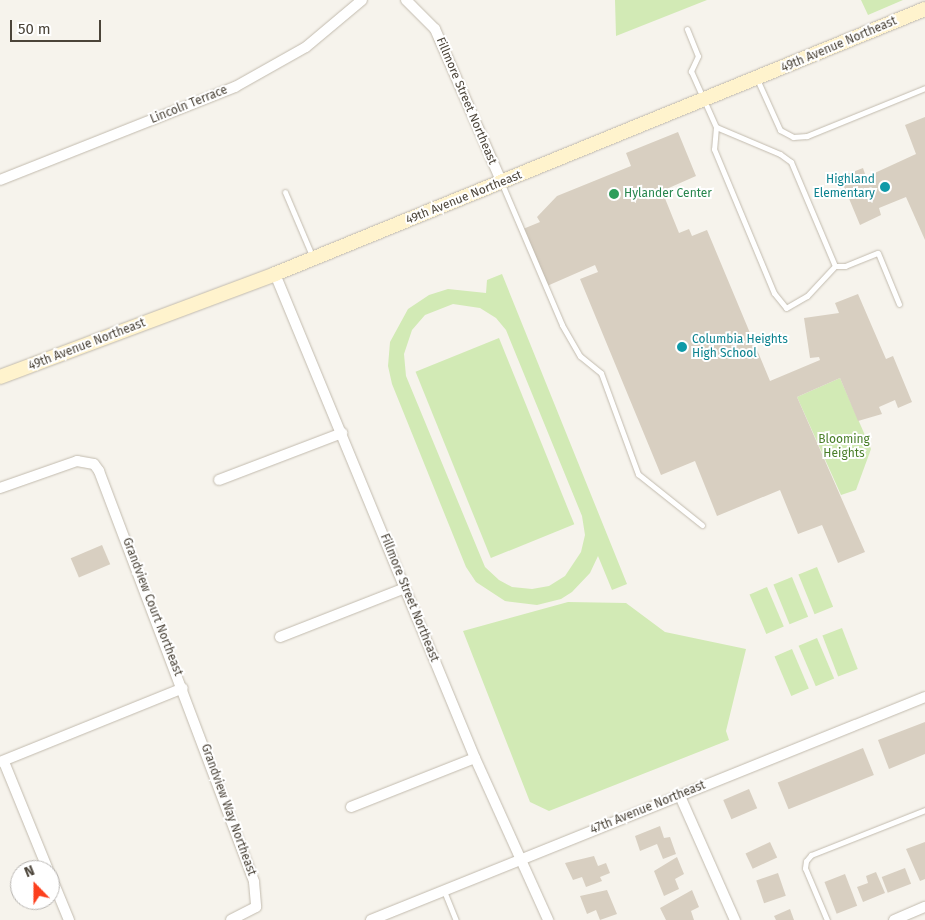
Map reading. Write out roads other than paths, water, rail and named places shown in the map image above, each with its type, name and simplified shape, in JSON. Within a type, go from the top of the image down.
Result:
[{"type":"street","name":"Lincoln Terrace","points":[[0,180],[234,88],[306,47],[362,0]]},
{"type":"street","name":"Fillmore Street Northeast","points":[[406,0],[436,29],[502,183]]},
{"type":"street","name":"49th Avenue Northeast","points":[[0,377],[274,274],[704,101],[925,9]]},
{"type":"street","name":"Fillmore Street Northeast","points":[[274,274],[342,433],[475,758],[548,920]]},
{"type":"street","points":[[219,480],[342,433]]},
{"type":"street","name":"Grandview Court Northeast","points":[[0,488],[77,461],[94,464],[183,688],[2,762]]},
{"type":"street","points":[[280,637],[405,588]]},
{"type":"street","name":"Grandview Way Northeast","points":[[183,688],[256,891],[256,907],[231,920]]},
{"type":"street","name":"47th Avenue Northeast","points":[[371,920],[925,697]]},
{"type":"street","points":[[351,807],[475,758]]},
{"type":"street","points":[[2,762],[44,860]]},
{"type":"street","points":[[680,796],[735,920]]},
{"type":"street","points":[[60,898],[69,920]]},
{"type":"street","points":[[894,920],[925,908]]},
{"type":"lane","points":[[687,29],[698,56],[690,71],[716,127],[714,149],[774,293],[786,308],[807,296],[836,266],[845,266],[878,253],[899,304]]},
{"type":"lane","points":[[757,79],[780,130],[793,137],[807,136],[925,88]]},
{"type":"lane","points":[[716,127],[780,154],[791,162],[836,266]]},
{"type":"lane","points":[[502,183],[562,325],[580,356],[601,372],[638,474],[702,525]]},
{"type":"lane","points":[[285,192],[314,258]]},
{"type":"lane","points":[[827,920],[805,868],[806,861],[811,856],[925,810]]},
{"type":"lane","points":[[444,890],[456,920]]},
{"type":"place","name":"Highland Elementary","points":[[885,187]]},
{"type":"place","name":"Hylander Center","points":[[614,194]]},
{"type":"place","name":"Columbia Heights High School","points":[[682,347]]},
{"type":"park label","name":"Blooming Heights","points":[[844,447]]}]
